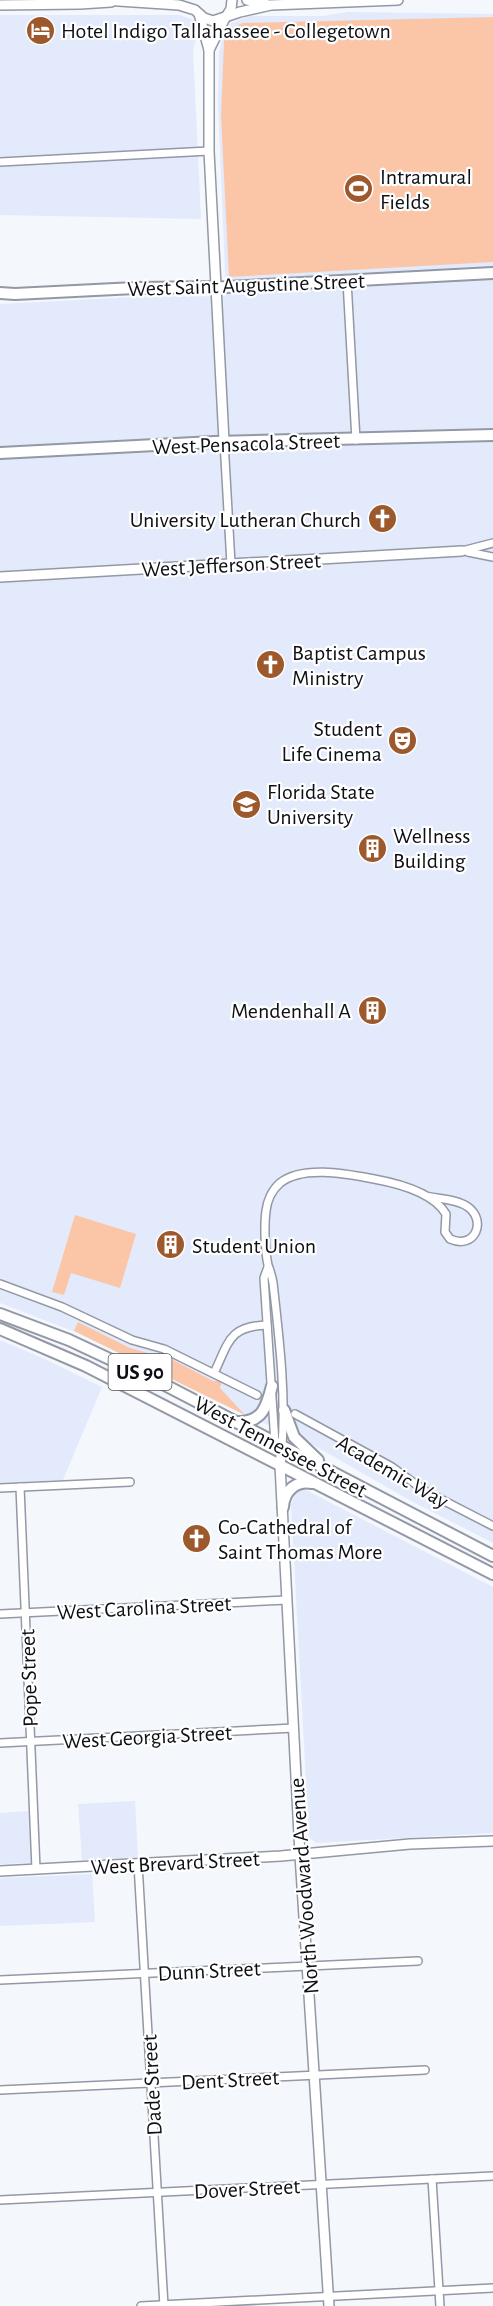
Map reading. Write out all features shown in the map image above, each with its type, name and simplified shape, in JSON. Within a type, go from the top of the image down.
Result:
[{"type":"main road","name":"West Saint Augustine Street","points":[[0,293],[135,288],[216,288],[493,273]]},
{"type":"main road","name":"West Pensacola Street","points":[[0,453],[224,441],[356,440],[493,435]]},
{"type":"main road","name":"West Tennessee Street","points":[[0,1314],[48,1331],[124,1365],[493,1556]]},
{"type":"main road","name":"West Tennessee Street","points":[[0,1329],[60,1353],[493,1574]]},
{"type":"main road","points":[[233,1421],[246,1422],[259,1417],[266,1406],[272,1386]]},
{"type":"main road","points":[[289,1412],[289,1429],[295,1439],[332,1472]]},
{"type":"main road","points":[[282,1507],[287,1494],[298,1483],[307,1482],[319,1485]]},
{"type":"street","points":[[157,3],[170,0]]},
{"type":"street","points":[[196,0],[209,50],[209,151],[231,564]]},
{"type":"street","points":[[209,50],[231,9],[232,0]]},
{"type":"street","points":[[247,0],[271,5]]},
{"type":"street","points":[[5,3],[80,4],[109,1],[157,3],[179,5],[213,21],[271,5],[398,0]]},
{"type":"street","points":[[0,162],[209,151]]},
{"type":"street","points":[[346,281],[356,440]]},
{"type":"street","name":"West Jefferson Street","points":[[0,577],[462,551],[493,543]]},
{"type":"street","name":"West Jefferson Street","points":[[462,551],[493,557]]},
{"type":"street","points":[[0,572],[0,577]]},
{"type":"street","name":"North Woodward Avenue","points":[[278,1444],[289,1412],[273,1280],[268,1267],[265,1219],[267,1206],[278,1186],[291,1177],[308,1174],[357,1176],[389,1183],[426,1196],[460,1203],[469,1208],[477,1221],[473,1237],[462,1242],[448,1238],[445,1233],[445,1211],[426,1196]]},
{"type":"street","name":"North Woodward Avenue","points":[[268,1267],[264,1278],[280,1465],[300,1855],[329,2301]]},
{"type":"street","points":[[0,1284],[62,1306],[132,1340],[164,1349],[257,1395]]},
{"type":"street","points":[[214,1373],[230,1340],[237,1331],[249,1326],[267,1325]]},
{"type":"street","name":"Academic Way","points":[[289,1412],[392,1467],[425,1491],[493,1526]]},
{"type":"street","points":[[0,1488],[130,1482]]},
{"type":"street","name":"Pope Street","points":[[20,1487],[36,1869]]},
{"type":"street","name":"West Carolina Street","points":[[0,1614],[287,1600]]},
{"type":"street","name":"West Georgia Street","points":[[0,1743],[294,1728]]},
{"type":"street","name":"West Brevard Street","points":[[0,1871],[300,1855],[410,1844],[493,1841]]},
{"type":"street","name":"Dade Street","points":[[138,1864],[164,2305]]},
{"type":"street","name":"Dunn Street","points":[[0,1980],[418,1961]]},
{"type":"street","name":"Dent Street","points":[[0,2090],[425,2070]]},
{"type":"street","name":"Dover Street","points":[[0,2200],[493,2176]]},
{"type":"street","points":[[432,2179],[440,2306]]},
{"type":"street","points":[[141,2306],[329,2301],[493,2288]]},
{"type":"shaded area","name":"Florida State University","points":[[348,12],[493,14],[493,1543],[411,1501],[308,1442],[245,1415],[83,1335],[0,1303],[0,304],[135,297],[226,296],[218,105],[219,53],[223,36],[230,24],[249,16],[323,16]]},
{"type":"shaded area","points":[[0,15],[179,15],[195,20],[198,33],[193,50],[201,219],[0,215]]},
{"type":"shaded area","name":"Intramural Fields","points":[[493,17],[493,262],[229,277],[221,116],[224,41],[231,28],[243,23]]},
{"type":"shaded area","points":[[75,1215],[136,1234],[120,1288],[71,1273],[64,1295],[52,1292]]},
{"type":"shaded area","points":[[78,1322],[130,1348],[173,1360],[213,1381],[222,1381],[220,1388],[245,1415],[74,1331]]},
{"type":"shaded area","points":[[0,1340],[102,1387],[63,1480],[0,1483]]},
{"type":"shaded area","points":[[304,1489],[493,1587],[493,1833],[316,1843],[309,1837],[291,1505],[296,1492]]},
{"type":"shaded area","points":[[135,1801],[138,1857],[82,1860],[78,1804]]},
{"type":"shaded area","points":[[29,1811],[31,1863],[0,1864],[0,1813]]},
{"type":"shaded area","points":[[92,1874],[95,1922],[0,1926],[0,1878]]},
{"type":"tunnel","points":[[257,1395],[295,1414]]},
{"type":"place","name":"Hotel Indigo Tallahassee - Collegetown","points":[[40,30]]},
{"type":"place","name":"Intramural Fields","points":[[359,189]]},
{"type":"place","name":"University Lutheran Church","points":[[382,519]]},
{"type":"place","name":"Baptist Campus Ministry","points":[[271,665]]},
{"type":"place","name":"Student Life Cinema","points":[[403,741]]},
{"type":"place","name":"Florida State University","points":[[246,804]]},
{"type":"place","name":"Wellness Building","points":[[372,848]]},
{"type":"place","name":"Mendenhall A","points":[[372,1010]]},
{"type":"place","name":"Student Union","points":[[171,1245]]},
{"type":"place","name":"Co-Cathedral of Saint Thomas More","points":[[197,1539]]}]
